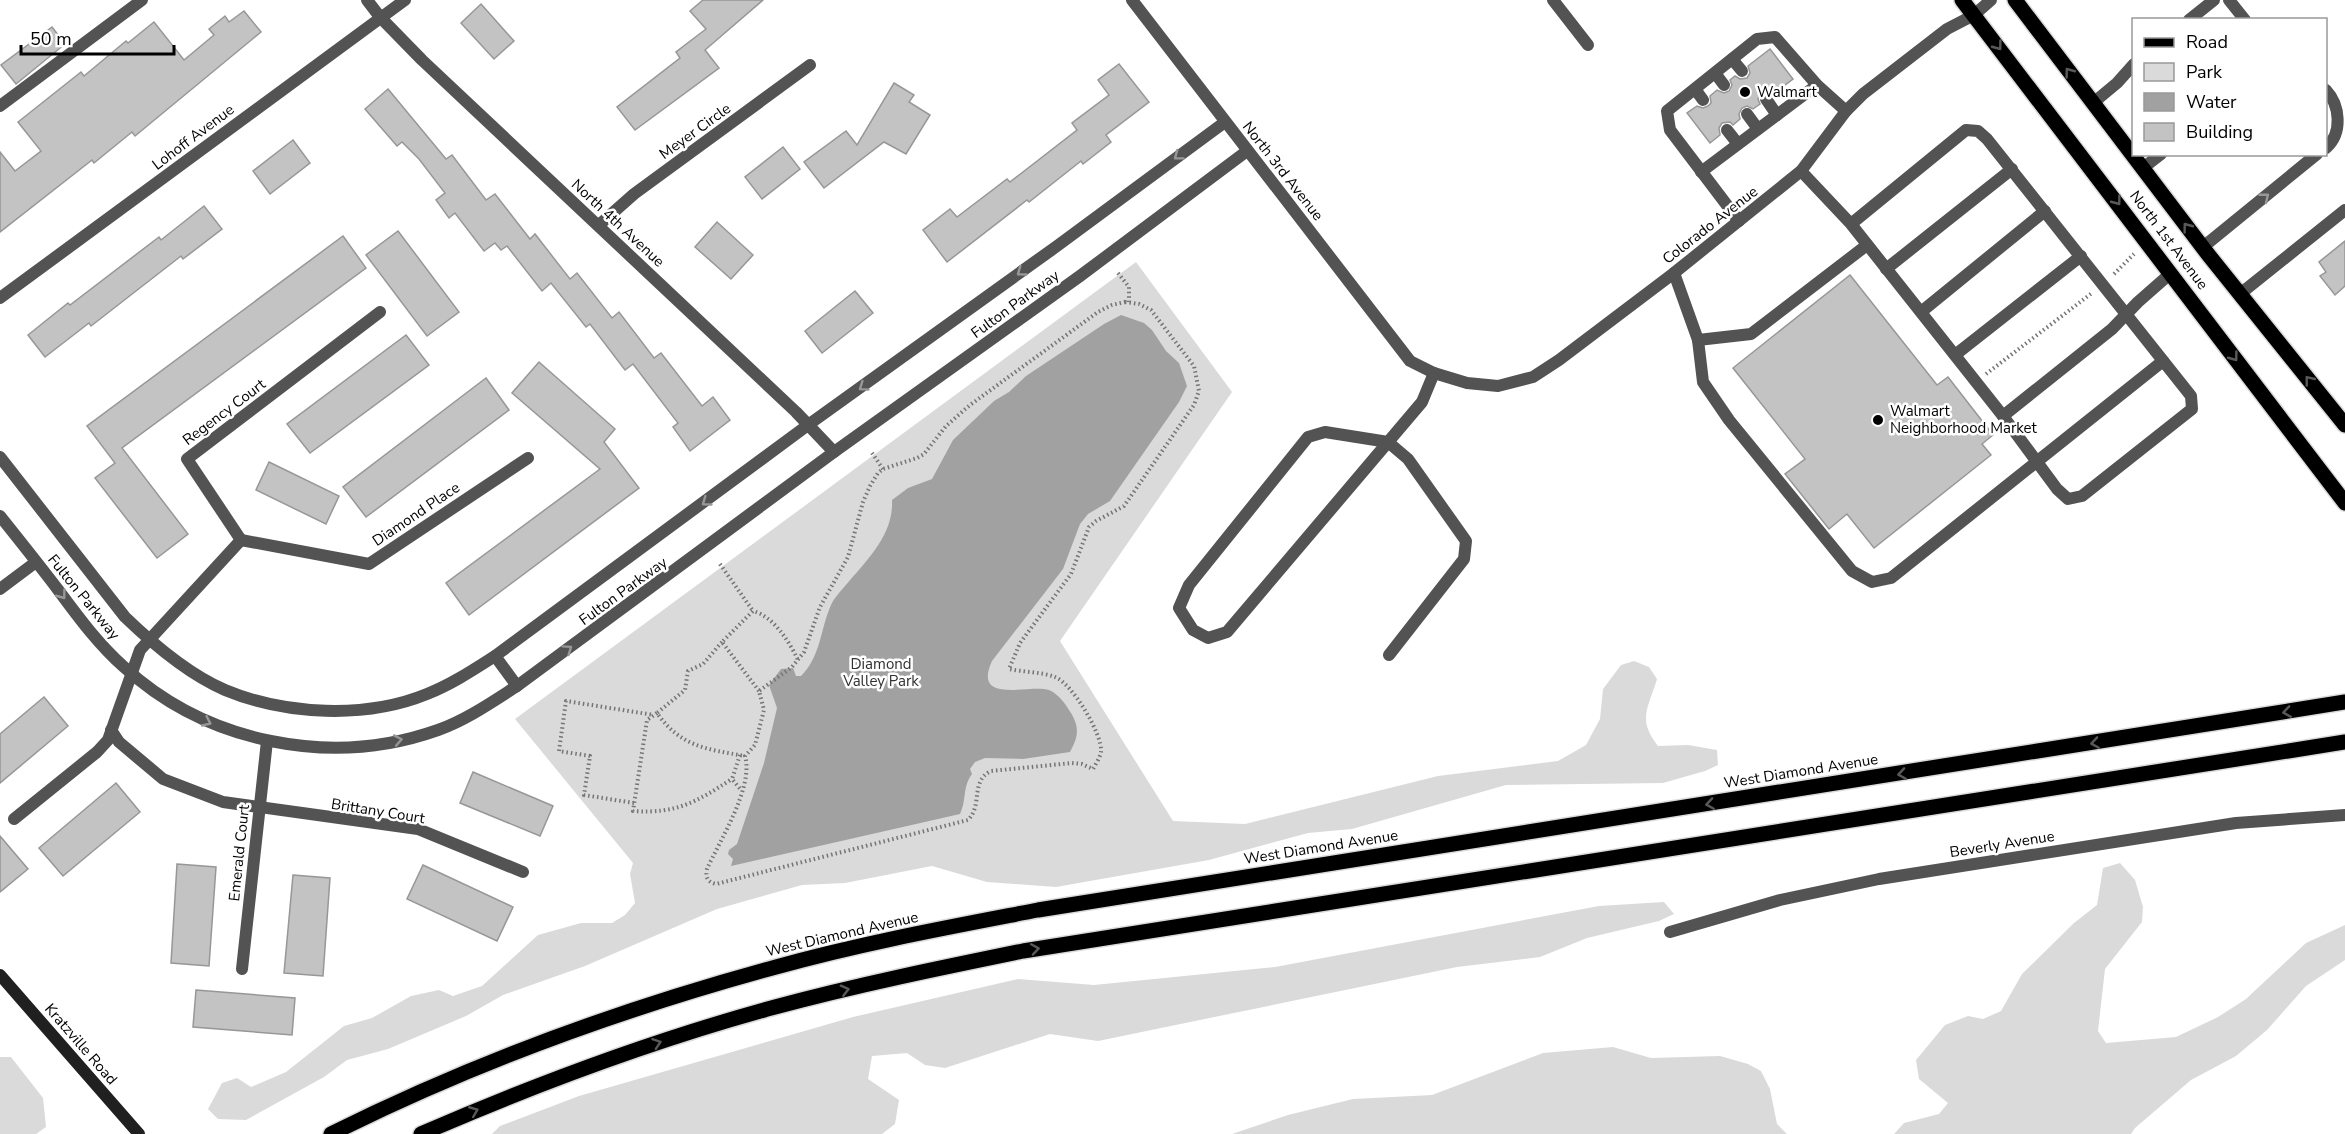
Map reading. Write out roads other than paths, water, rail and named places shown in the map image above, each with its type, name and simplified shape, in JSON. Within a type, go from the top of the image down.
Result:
[{"type":"main road","name":"North 1st Avenue","points":[[1962,0],[2345,503]]},
{"type":"main road","name":"North 1st Avenue","points":[[2015,0],[2132,154]]},
{"type":"main road","name":"North 1st Avenue","points":[[2134,156],[2345,425]]},
{"type":"main road","name":"West Diamond Avenue","points":[[331,1134],[364,1117],[499,1060],[625,1014],[776,967],[891,939],[1038,910],[2345,702]]},
{"type":"main road","points":[[421,1134],[594,1064],[685,1034],[775,1007],[888,979],[1023,951],[2345,742]]},
{"type":"main road","name":"Kratzville Road","points":[[0,975],[139,1134]]},
{"type":"street","points":[[0,106],[142,0]]},
{"type":"street","name":"North 4th Avenue","points":[[367,0],[380,17],[422,60],[599,225],[834,452]]},
{"type":"street","name":"Lohoff Avenue","points":[[0,298],[405,0]]},
{"type":"street","name":"North 3rd Avenue","points":[[1132,0],[1410,361]]},
{"type":"street","points":[[1553,0],[1588,45]]},
{"type":"street","name":"Colorado Avenue","points":[[1410,361],[1434,373],[1467,382],[1498,386],[1533,377],[1674,273],[1801,171],[1845,111],[1863,94],[1947,29],[1974,15],[1991,0]]},
{"type":"street","points":[[2192,18],[2214,0]]},
{"type":"street","points":[[2229,0],[2243,18]]},
{"type":"street","points":[[1739,221],[1670,130],[1667,111],[1757,39],[1775,37],[1817,85],[1845,111]]},
{"type":"street","points":[[1732,58],[1742,71]]},
{"type":"street","name":"Meyer Circle","points":[[599,225],[634,194],[810,65]]},
{"type":"street","points":[[2093,103],[2117,83],[2132,65]]},
{"type":"street","points":[[1715,73],[1724,85]]},
{"type":"street","points":[[1701,172],[1817,85]]},
{"type":"street","points":[[1695,89],[1703,100]]},
{"type":"street","points":[[2327,92],[2332,97],[2342,125],[2327,146]]},
{"type":"street","points":[[1766,99],[1777,115]]},
{"type":"street","points":[[1747,114],[1758,129]]},
{"type":"street","name":"Fulton Parkway","points":[[0,457],[125,617],[149,640],[187,668],[223,689],[263,702],[305,709],[368,708],[401,702],[425,695],[464,677],[495,656],[1225,122]]},
{"type":"street","points":[[1727,130],[1738,144]]},
{"type":"street","points":[[1801,171],[1851,224],[1976,381],[2057,489],[2068,499],[2082,496],[2192,409],[2191,396],[2046,211],[1978,130],[1965,130],[1851,224]]},
{"type":"street","name":"Fulton Parkway","points":[[0,516],[98,642],[132,674],[167,699],[208,723],[267,741],[303,746],[372,745],[439,730],[481,709],[517,686],[834,452],[1070,283],[1247,151]]},
{"type":"street","points":[[2143,168],[2159,156]]},
{"type":"street","points":[[2203,247],[2316,156]]},
{"type":"street","points":[[1886,269],[2012,169]]},
{"type":"street","points":[[2240,294],[2345,210]]},
{"type":"street","points":[[1921,312],[2046,211]]},
{"type":"street","points":[[1698,340],[1751,334],[1867,245]]},
{"type":"street","points":[[1955,355],[2081,256]]},
{"type":"street","points":[[1674,273],[1698,340],[1703,382],[1729,420],[1852,571],[1872,582],[1891,578],[2163,361]]},
{"type":"street","points":[[2003,416],[2112,329],[2171,273]]},
{"type":"street","name":"Regency Court","points":[[241,540],[187,459],[380,312]]},
{"type":"street","points":[[1389,655],[1464,559],[1466,541],[1408,459],[1388,442],[1325,432],[1308,437],[1189,585],[1179,608],[1193,630],[1209,638],[1227,632],[1388,442],[1422,402],[1434,373]]},
{"type":"street","name":"Diamond Place","points":[[241,540],[369,564],[528,458]]},
{"type":"street","points":[[14,819],[108,740],[140,650],[241,540]]},
{"type":"street","points":[[0,589],[36,562]]},
{"type":"street","points":[[495,656],[517,686]]},
{"type":"street","name":"Brittany Court","points":[[111,730],[119,742],[163,779],[222,802],[418,830],[523,872]]},
{"type":"street","name":"Emerald Court","points":[[242,969],[267,741]]},
{"type":"street","name":"Beverly Avenue","points":[[1670,932],[1780,900],[1879,879],[2236,823],[2345,814]]},
{"type":"water","points":[[1121,315],[1144,323],[1152,330],[1166,351],[1179,363],[1187,386],[1179,402],[1110,501],[1088,514],[1080,524],[1063,569],[992,661],[988,675],[990,683],[996,688],[1049,690],[1059,697],[1074,718],[1077,728],[1075,742],[1070,752],[1023,759],[985,758],[975,762],[970,769],[972,774],[967,784],[960,814],[731,866],[733,859],[728,854],[729,850],[737,844],[764,763],[777,708],[769,685],[781,669],[793,668],[796,676],[801,676],[808,668],[813,660],[832,602],[870,557],[884,536],[891,513],[892,500],[908,488],[932,479],[953,440],[994,401],[1009,392],[1026,376]]},
{"type":"place","name":"Walmart","points":[[1745,92]]},
{"type":"place","name":"Walmart Neighborhood Market","points":[[1878,420]]},
{"type":"park label","name":"Diamond Valley Park","points":[[881,672]]}]
